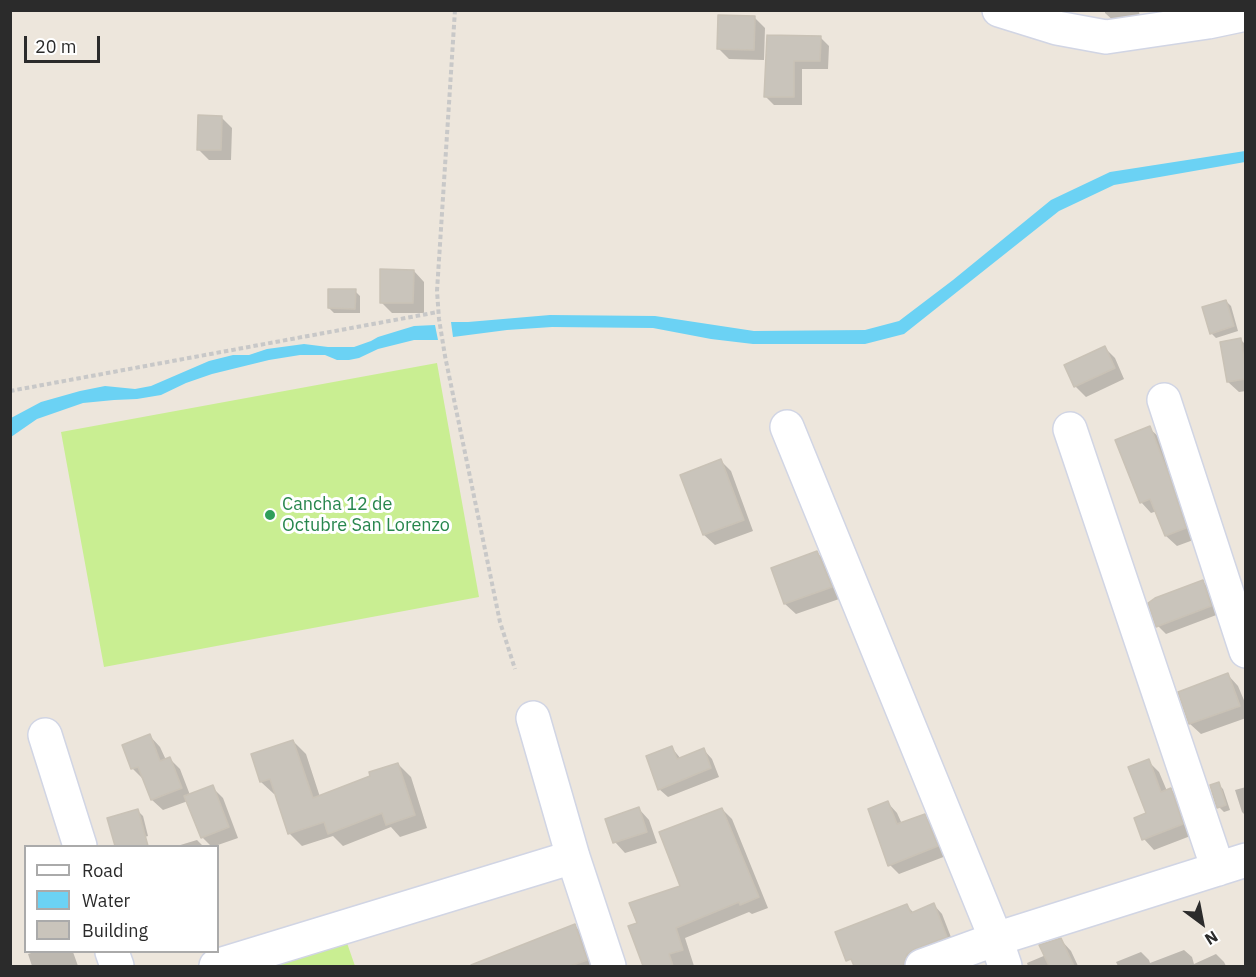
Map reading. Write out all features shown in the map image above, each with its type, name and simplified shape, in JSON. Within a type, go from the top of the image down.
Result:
[{"type":"street","points":[[999,10],[1057,28],[1106,37],[1207,16],[1245,14]]},
{"type":"street","points":[[1164,400],[1245,651]]},
{"type":"street","points":[[787,427],[1000,953]]},
{"type":"street","points":[[922,966],[1000,953],[1232,865],[1071,429]]},
{"type":"street","points":[[533,718],[573,857],[609,966]]},
{"type":"street","points":[[45,735],[80,845]]},
{"type":"street","points":[[216,966],[573,857]]},
{"type":"path","points":[[455,10],[437,291],[438,312],[500,622],[515,669]]},
{"type":"path","points":[[10,391],[438,312]]},
{"type":"green space","name":"Cancha 12 de Octubre San Lorenzo","points":[[437,363],[479,597],[104,667],[61,432]]},
{"type":"green space","points":[[347,943],[355,966],[268,966]]},
{"type":"water","points":[[1245,151],[1245,162],[1114,185],[1059,211],[904,334],[865,344],[753,344],[653,328],[552,327],[453,337],[451,322],[550,315],[655,316],[754,331],[865,330],[899,321],[1051,200],[1110,172]]},
{"type":"water","points":[[435,325],[438,340],[414,340],[378,349],[349,360],[337,360],[325,355],[300,355],[269,360],[212,374],[161,395],[83,403],[37,419],[11,437],[11,418],[41,402],[80,391],[105,386],[135,389],[151,386],[209,361],[233,355],[249,355],[267,349],[304,344],[354,347],[414,326]]},
{"type":"building","points":[[718,15],[755,16],[754,50],[717,49]]},
{"type":"building","points":[[767,35],[821,36],[820,61],[794,61],[794,97],[764,97]]},
{"type":"building","points":[[198,115],[222,116],[221,150],[197,150]]},
{"type":"building","points":[[380,269],[414,270],[413,303],[380,303]]},
{"type":"building","points":[[328,289],[356,289],[355,309],[328,308]]},
{"type":"building","points":[[1226,300],[1234,326],[1210,334],[1202,307]]},
{"type":"building","points":[[1241,338],[1245,379],[1227,382],[1220,342]]},
{"type":"building","points":[[1105,346],[1115,368],[1074,387],[1064,365]]},
{"type":"building","points":[[1150,426],[1186,528],[1165,536],[1150,499],[1140,503],[1115,440]]},
{"type":"building","points":[[721,459],[744,520],[703,535],[680,475]]},
{"type":"building","points":[[817,551],[832,587],[784,604],[771,568]]},
{"type":"building","points":[[1203,580],[1211,606],[1156,627],[1148,603],[1155,598]]},
{"type":"building","points":[[1228,673],[1240,706],[1189,724],[1178,692]]},
{"type":"building","points":[[150,734],[160,761],[170,757],[182,788],[151,800],[138,767],[131,769],[122,745]]},
{"type":"building","points":[[293,740],[313,798],[370,776],[369,772],[398,763],[415,815],[386,825],[382,813],[328,834],[324,822],[288,834],[270,779],[260,782],[251,754]]},
{"type":"building","points":[[672,746],[677,759],[704,748],[711,768],[658,790],[646,756]]},
{"type":"building","points":[[1149,759],[1161,792],[1171,788],[1183,824],[1142,840],[1134,818],[1146,813],[1128,767]]},
{"type":"building","points":[[1219,782],[1226,805],[1217,808],[1210,785]]},
{"type":"building","points":[[213,785],[229,827],[201,838],[184,796]]},
{"type":"building","points":[[888,801],[897,824],[925,814],[938,846],[888,866],[868,809]]},
{"type":"building","points":[[639,807],[647,832],[613,843],[605,819]]},
{"type":"building","points":[[722,808],[759,897],[740,905],[739,902],[676,928],[683,950],[669,954],[673,966],[643,966],[628,926],[637,923],[629,903],[680,886],[659,832]]},
{"type":"building","points":[[138,809],[148,845],[115,845],[107,818]]},
{"type":"building","points":[[934,903],[947,937],[907,954],[904,966],[854,966],[851,959],[846,961],[835,932],[907,904],[911,913]]},
{"type":"building","points":[[575,924],[587,960],[570,966],[471,966],[471,965]]},
{"type":"building","points":[[1061,938],[1074,966],[1049,966],[1039,945]]},
{"type":"place","name":"Cancha 12 de Octubre San Lorenzo","points":[[270,515]]}]
